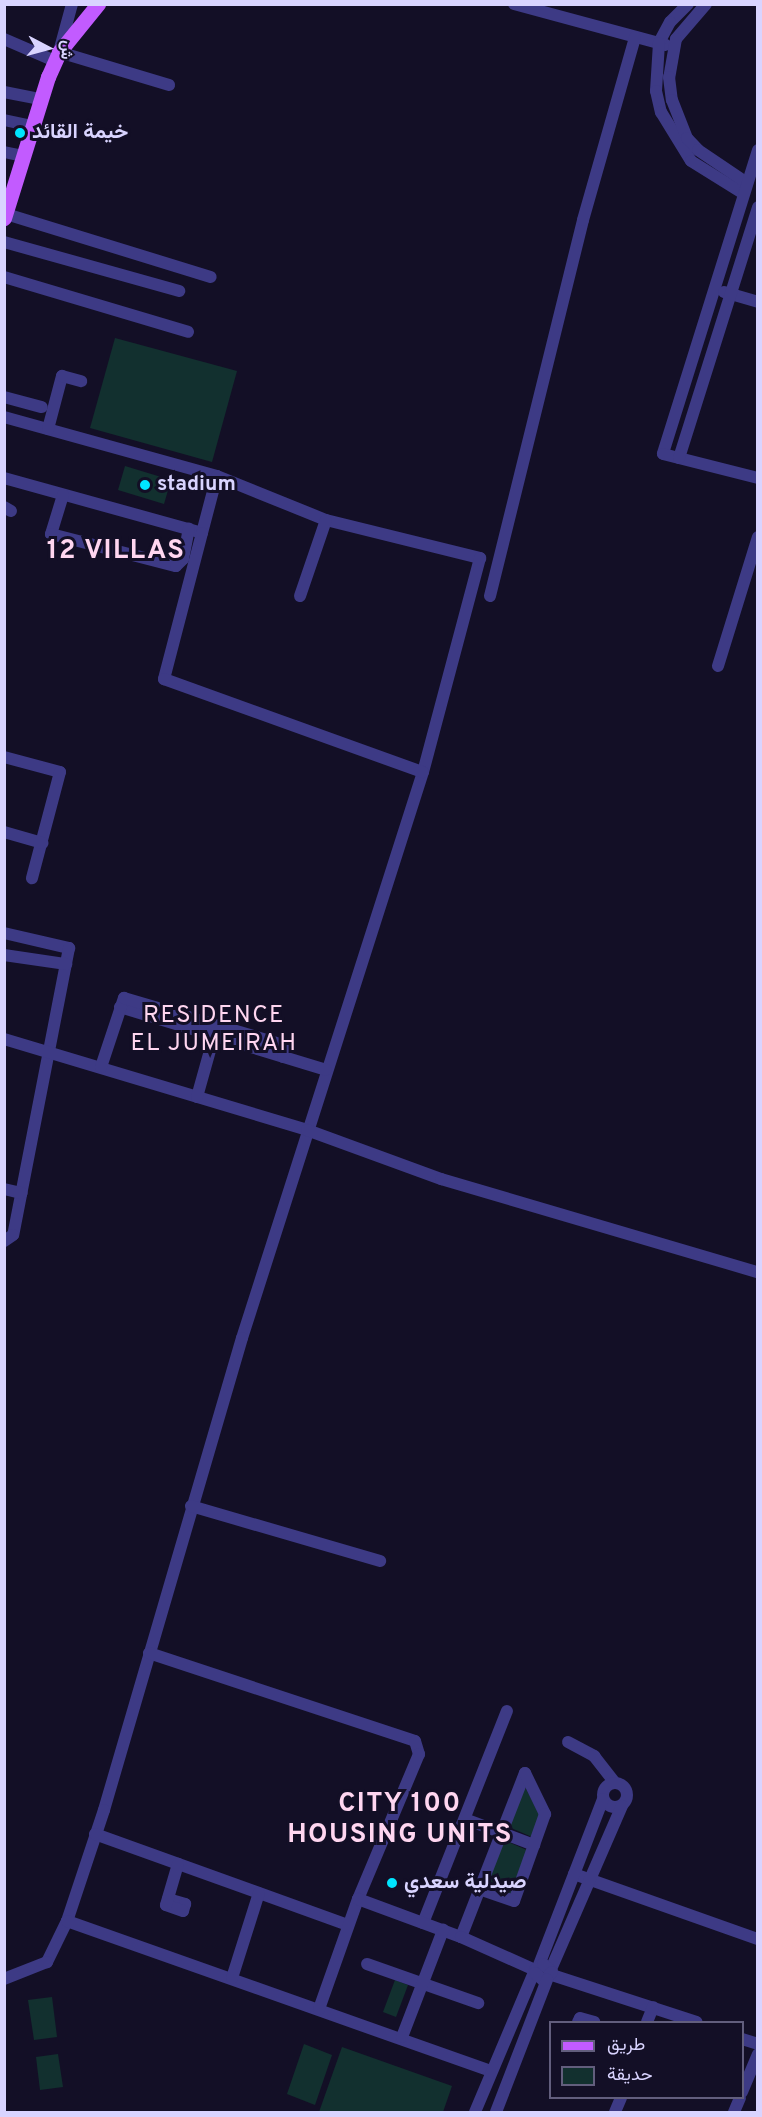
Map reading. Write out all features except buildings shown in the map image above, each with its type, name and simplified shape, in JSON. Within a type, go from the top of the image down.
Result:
[{"type":"main road","points":[[6,211],[9,186],[23,156],[40,99],[57,57],[98,4]]},
{"type":"street","points":[[57,57],[72,4]]},
{"type":"street","points":[[514,4],[673,47]]},
{"type":"street","points":[[688,4],[670,22],[659,43],[656,91],[669,131],[691,161],[746,188]]},
{"type":"street","points":[[705,4],[688,22],[673,47],[669,77],[672,100],[687,138],[712,163],[746,188]]},
{"type":"street","points":[[4,33],[14,35],[26,47]]},
{"type":"street","points":[[490,596],[583,220],[635,37]]},
{"type":"street","points":[[4,39],[57,57],[170,85]]},
{"type":"street","points":[[4,92],[40,99]]},
{"type":"street","points":[[4,120],[32,126]]},
{"type":"street","points":[[758,150],[663,454],[758,478]]},
{"type":"street","points":[[4,152],[23,156]]},
{"type":"street","points":[[680,458],[758,207]]},
{"type":"street","points":[[6,211],[211,277]]},
{"type":"street","points":[[4,242],[179,291]]},
{"type":"street","points":[[4,277],[188,332]]},
{"type":"street","points":[[714,290],[758,302]]},
{"type":"street","points":[[53,422],[58,390],[63,391],[72,379]]},
{"type":"street","points":[[4,397],[42,407]]},
{"type":"street","points":[[4,417],[53,422],[217,476],[326,520],[480,558],[423,772],[307,1130],[191,1506],[95,1834],[67,1921],[47,1962],[4,1979]]},
{"type":"street","points":[[217,476],[164,679],[423,772]]},
{"type":"street","points":[[4,478],[202,533]]},
{"type":"street","points":[[63,495],[51,534],[176,566],[183,559],[189,530]]},
{"type":"street","points":[[300,596],[326,520]]},
{"type":"street","points":[[718,666],[758,537]]},
{"type":"street","points":[[4,757],[60,772],[32,879]]},
{"type":"street","points":[[4,832],[42,843]]},
{"type":"street","points":[[4,933],[69,948],[22,1193],[11,1216],[13,1235],[4,1241]]},
{"type":"street","points":[[4,955],[66,964]]},
{"type":"street","points":[[101,1067],[125,998],[284,1045],[283,1057]]},
{"type":"street","points":[[120,1007],[326,1070]]},
{"type":"street","points":[[196,1097],[214,1036]]},
{"type":"street","points":[[4,1039],[307,1130],[441,1179],[758,1272]]},
{"type":"street","points":[[4,1190],[22,1193]]},
{"type":"street","points":[[191,1506],[380,1561]]},
{"type":"street","points":[[149,1653],[415,1741],[419,1754],[358,1899],[319,2008]]},
{"type":"street","points":[[423,1923],[507,1711]]},
{"type":"street","points":[[475,2112],[491,2071],[543,1972],[627,1791],[614,1782],[594,1756],[568,1743]]},
{"type":"street","points":[[461,1937],[480,1888],[502,1833],[525,1773],[545,1814],[514,1901],[480,1888]]},
{"type":"street","points":[[496,2112],[574,1874],[603,1799],[605,1788],[614,1782]]},
{"type":"street","points":[[603,1799],[611,1806],[621,1806]]},
{"type":"street","points":[[465,1819],[534,1845]]},
{"type":"street","points":[[95,1834],[177,1868],[259,1893],[348,1925]]},
{"type":"street","points":[[169,1893],[165,1886],[169,1870],[177,1868]]},
{"type":"street","points":[[574,1874],[758,1939]]},
{"type":"street","points":[[232,1978],[259,1893]]},
{"type":"street","points":[[358,1899],[461,1937],[543,1972],[694,2021]]},
{"type":"street","points":[[67,1921],[402,2037],[491,2071]]},
{"type":"street","points":[[402,2037],[443,1930]]},
{"type":"street","points":[[368,1964],[478,2003]]},
{"type":"street","points":[[647,2021],[653,2007]]},
{"type":"street","points":[[744,2087],[758,2054]]},
{"type":"green space","points":[[115,338],[237,371],[212,462],[90,428]]},
{"type":"green space","name":"stadium","points":[[125,466],[171,480],[164,504],[118,490]]},
{"type":"green space","points":[[525,1787],[540,1816],[532,1837],[509,1827]]},
{"type":"green space","points":[[503,1840],[527,1850],[510,1895],[486,1886]]},
{"type":"green space","points":[[395,1980],[408,1985],[396,2017],[383,2012]]},
{"type":"green space","points":[[52,1997],[57,2037],[34,2040],[28,2000]]},
{"type":"green space","points":[[304,2044],[332,2055],[315,2105],[287,2094]]},
{"type":"green space","points":[[342,2047],[452,2086],[443,2112],[319,2112]]},
{"type":"green space","points":[[58,2054],[63,2087],[40,2090],[36,2057]]},
{"type":"place","name":"خيمة القائد","points":[[20,133]]},
{"type":"place","name":"stadium","points":[[145,485]]},
{"type":"place","name":"صيدلية سعدي","points":[[392,1883]]},
{"type":"district","name":"12 VILLAS","points":[[116,552]]},
{"type":"district","name":"RESIDENCE EL JUMEIRAH","points":[[214,1031]]},
{"type":"district","name":"CITY 100 HOUSING UNITS","points":[[400,1820]]}]
